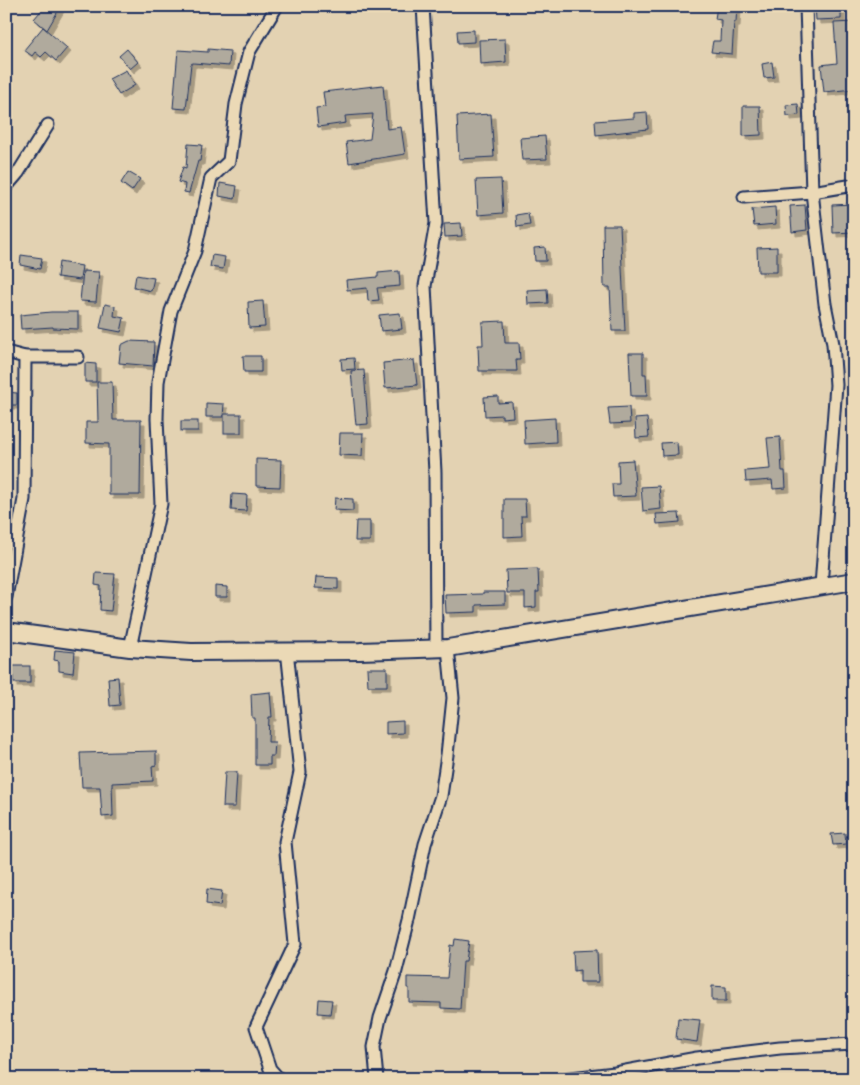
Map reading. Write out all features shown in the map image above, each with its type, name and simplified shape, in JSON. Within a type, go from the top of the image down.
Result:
[{"type":"street","points":[[130,648],[161,504],[157,419],[158,382],[171,311],[195,251],[211,178],[229,161],[236,104],[249,52],[277,6]]},
{"type":"street","points":[[377,1079],[374,1048],[380,1018],[396,971],[409,920],[425,844],[441,796],[453,698],[442,648],[425,286],[436,224],[423,6]]},
{"type":"street","points":[[806,6],[812,192],[825,304],[833,344],[836,385],[821,586]]},
{"type":"street","points":[[6,187],[18,173],[48,125]]},
{"type":"street","points":[[744,197],[812,192],[854,185]]},
{"type":"street","points":[[6,352],[25,356],[78,357]]},
{"type":"street","points":[[6,597],[24,499],[25,356]]},
{"type":"street","points":[[6,632],[130,648],[191,652],[360,651],[442,648],[854,581]]},
{"type":"street","points":[[279,1079],[270,1069],[256,1027],[295,944],[285,842],[300,772],[287,650]]},
{"type":"street","points":[[562,1079],[615,1073],[697,1058],[780,1048],[854,1044]]},
{"type":"building","points":[[45,6],[61,6],[47,30],[34,19]]},
{"type":"building","points":[[717,6],[737,6],[732,54],[711,52],[713,41],[720,41],[721,20],[715,19]]},
{"type":"building","points":[[815,6],[841,6],[841,19],[816,20]]},
{"type":"building","points":[[854,22],[854,89],[824,92],[821,65],[837,63],[834,23]]},
{"type":"building","points":[[43,27],[67,48],[56,61],[46,52],[41,57],[35,52],[32,56],[24,50]]},
{"type":"building","points":[[474,30],[474,42],[458,43],[457,31]]},
{"type":"building","points":[[505,39],[506,62],[480,64],[479,40]]},
{"type":"building","points":[[127,49],[138,62],[130,69],[119,56]]},
{"type":"building","points":[[208,49],[230,51],[229,66],[191,64],[186,109],[173,108],[178,50],[208,52]]},
{"type":"building","points":[[772,62],[774,77],[764,78],[762,64]]},
{"type":"building","points":[[126,70],[135,85],[119,95],[109,79]]},
{"type":"building","points":[[383,85],[387,129],[401,127],[405,154],[349,163],[346,142],[370,139],[373,114],[345,116],[346,123],[318,127],[316,108],[325,107],[323,92]]},
{"type":"building","points":[[798,104],[799,115],[787,116],[786,105]]},
{"type":"building","points":[[743,106],[760,106],[761,135],[743,136]]},
{"type":"building","points":[[647,112],[648,129],[596,135],[595,121],[634,118],[634,113]]},
{"type":"building","points":[[491,114],[494,157],[459,159],[457,116]]},
{"type":"building","points":[[545,136],[547,159],[522,160],[520,138]]},
{"type":"building","points":[[188,144],[202,145],[200,161],[198,161],[189,193],[184,192],[185,184],[178,182],[183,167],[186,168]]},
{"type":"building","points":[[128,172],[140,179],[132,191],[121,183]]},
{"type":"building","points":[[501,179],[503,213],[478,215],[476,180]]},
{"type":"building","points":[[220,183],[237,186],[235,199],[219,196]]},
{"type":"building","points":[[854,204],[854,232],[833,233],[832,205]]},
{"type":"building","points":[[805,205],[807,230],[792,232],[790,206]]},
{"type":"building","points":[[775,207],[776,224],[754,226],[752,209]]},
{"type":"building","points":[[528,213],[530,225],[517,227],[516,215]]},
{"type":"building","points":[[461,223],[462,236],[445,237],[444,224]]},
{"type":"building","points":[[603,225],[620,225],[625,331],[612,331],[610,287],[604,287]]},
{"type":"building","points":[[545,247],[546,261],[535,261],[534,248]]},
{"type":"building","points":[[777,247],[777,272],[758,272],[757,248]]},
{"type":"building","points":[[21,255],[42,258],[40,269],[20,265]]},
{"type":"building","points":[[212,255],[225,257],[223,269],[210,267]]},
{"type":"building","points":[[59,262],[82,266],[80,280],[57,277]]},
{"type":"building","points":[[83,271],[99,272],[96,302],[80,301]]},
{"type":"building","points":[[399,271],[400,286],[377,288],[379,300],[368,301],[367,288],[347,290],[346,280],[378,277],[378,273]]},
{"type":"building","points":[[136,275],[154,278],[151,291],[134,287]]},
{"type":"building","points":[[547,289],[548,303],[528,304],[527,290]]},
{"type":"building","points":[[263,301],[265,327],[249,328],[248,302]]},
{"type":"building","points":[[105,304],[115,306],[114,316],[124,318],[121,332],[100,328]]},
{"type":"building","points":[[78,312],[78,329],[53,327],[21,329],[20,315]]},
{"type":"building","points":[[400,313],[402,329],[381,331],[379,315]]},
{"type":"building","points":[[504,321],[505,343],[519,343],[520,360],[516,360],[517,371],[479,371],[478,345],[483,345],[482,322]]},
{"type":"building","points":[[129,341],[154,342],[153,366],[119,363],[121,345]]},
{"type":"building","points":[[629,353],[643,353],[643,374],[646,374],[647,396],[631,396]]},
{"type":"building","points":[[243,356],[261,356],[261,372],[244,372]]},
{"type":"building","points":[[354,358],[355,369],[342,370],[341,359]]},
{"type":"building","points":[[414,360],[417,385],[385,388],[383,363]]},
{"type":"building","points":[[85,363],[96,364],[96,382],[85,382]]},
{"type":"building","points":[[364,370],[368,424],[356,425],[351,371]]},
{"type":"building","points":[[97,382],[112,382],[113,420],[141,420],[140,495],[109,495],[109,444],[86,443],[86,422],[98,422]]},
{"type":"building","points":[[6,392],[17,393],[17,405],[6,405]]},
{"type":"building","points":[[498,396],[498,403],[512,402],[513,417],[502,418],[502,415],[485,416],[484,397]]},
{"type":"building","points":[[206,403],[224,404],[223,417],[206,417]]},
{"type":"building","points":[[629,407],[630,423],[610,424],[608,408]]},
{"type":"building","points":[[224,414],[241,414],[241,433],[224,433]]},
{"type":"building","points":[[555,418],[556,442],[525,444],[524,420]]},
{"type":"building","points":[[647,418],[649,437],[636,438],[635,419]]},
{"type":"building","points":[[181,421],[198,421],[198,431],[181,431]]},
{"type":"building","points":[[340,433],[363,433],[362,456],[339,455]]},
{"type":"building","points":[[780,437],[782,471],[785,471],[786,488],[773,489],[772,480],[746,482],[745,471],[770,469],[767,438]]},
{"type":"building","points":[[677,442],[678,455],[662,456],[661,443]]},
{"type":"building","points":[[256,459],[281,460],[280,487],[256,486]]},
{"type":"building","points":[[633,460],[636,496],[613,497],[612,484],[619,484],[618,461]]},
{"type":"building","points":[[659,486],[661,509],[643,511],[641,487]]},
{"type":"building","points":[[232,494],[247,495],[246,511],[231,510]]},
{"type":"building","points":[[335,498],[353,499],[353,511],[334,510]]},
{"type":"building","points":[[504,499],[525,499],[526,516],[521,516],[522,536],[504,537]]},
{"type":"building","points":[[679,513],[680,522],[657,524],[656,514]]},
{"type":"building","points":[[356,521],[370,521],[370,541],[355,541]]},
{"type":"building","points":[[538,569],[539,592],[536,592],[536,607],[525,608],[525,593],[507,593],[506,570]]},
{"type":"building","points":[[96,573],[115,574],[111,611],[100,610],[101,586],[95,585]]},
{"type":"building","points":[[316,577],[338,578],[338,589],[315,588]]},
{"type":"building","points":[[215,586],[227,587],[227,597],[215,597]]},
{"type":"building","points":[[483,592],[505,592],[505,604],[476,605],[476,612],[446,613],[445,595],[483,594]]},
{"type":"building","points":[[55,650],[75,652],[73,673],[59,671],[59,661],[54,660]]},
{"type":"building","points":[[13,666],[30,666],[30,683],[13,683]]},
{"type":"building","points":[[367,668],[387,668],[387,686],[368,686]]},
{"type":"building","points":[[118,677],[120,705],[110,706],[108,678]]},
{"type":"building","points":[[270,692],[272,717],[269,717],[268,742],[275,742],[274,756],[270,756],[270,765],[255,765],[255,718],[252,718],[251,694]]},
{"type":"building","points":[[403,721],[403,733],[386,734],[386,722]]},
{"type":"building","points":[[156,751],[156,765],[152,766],[153,781],[112,783],[113,816],[102,817],[100,787],[82,787],[80,753]]},
{"type":"building","points":[[225,772],[237,772],[235,807],[223,807]]},
{"type":"building","points":[[845,833],[846,844],[833,845],[831,834]]},
{"type":"building","points":[[207,889],[222,891],[220,906],[206,904]]},
{"type":"building","points":[[455,939],[469,941],[466,961],[463,961],[460,1009],[441,1008],[441,1003],[409,1002],[407,977],[447,978],[450,945],[454,946]]},
{"type":"building","points":[[597,950],[598,982],[580,982],[580,970],[574,971],[573,951]]},
{"type":"building","points":[[712,986],[726,987],[726,1001],[712,1001]]},
{"type":"building","points":[[319,999],[332,1000],[330,1014],[318,1013]]},
{"type":"building","points":[[678,1018],[700,1020],[697,1042],[676,1039]]}]
